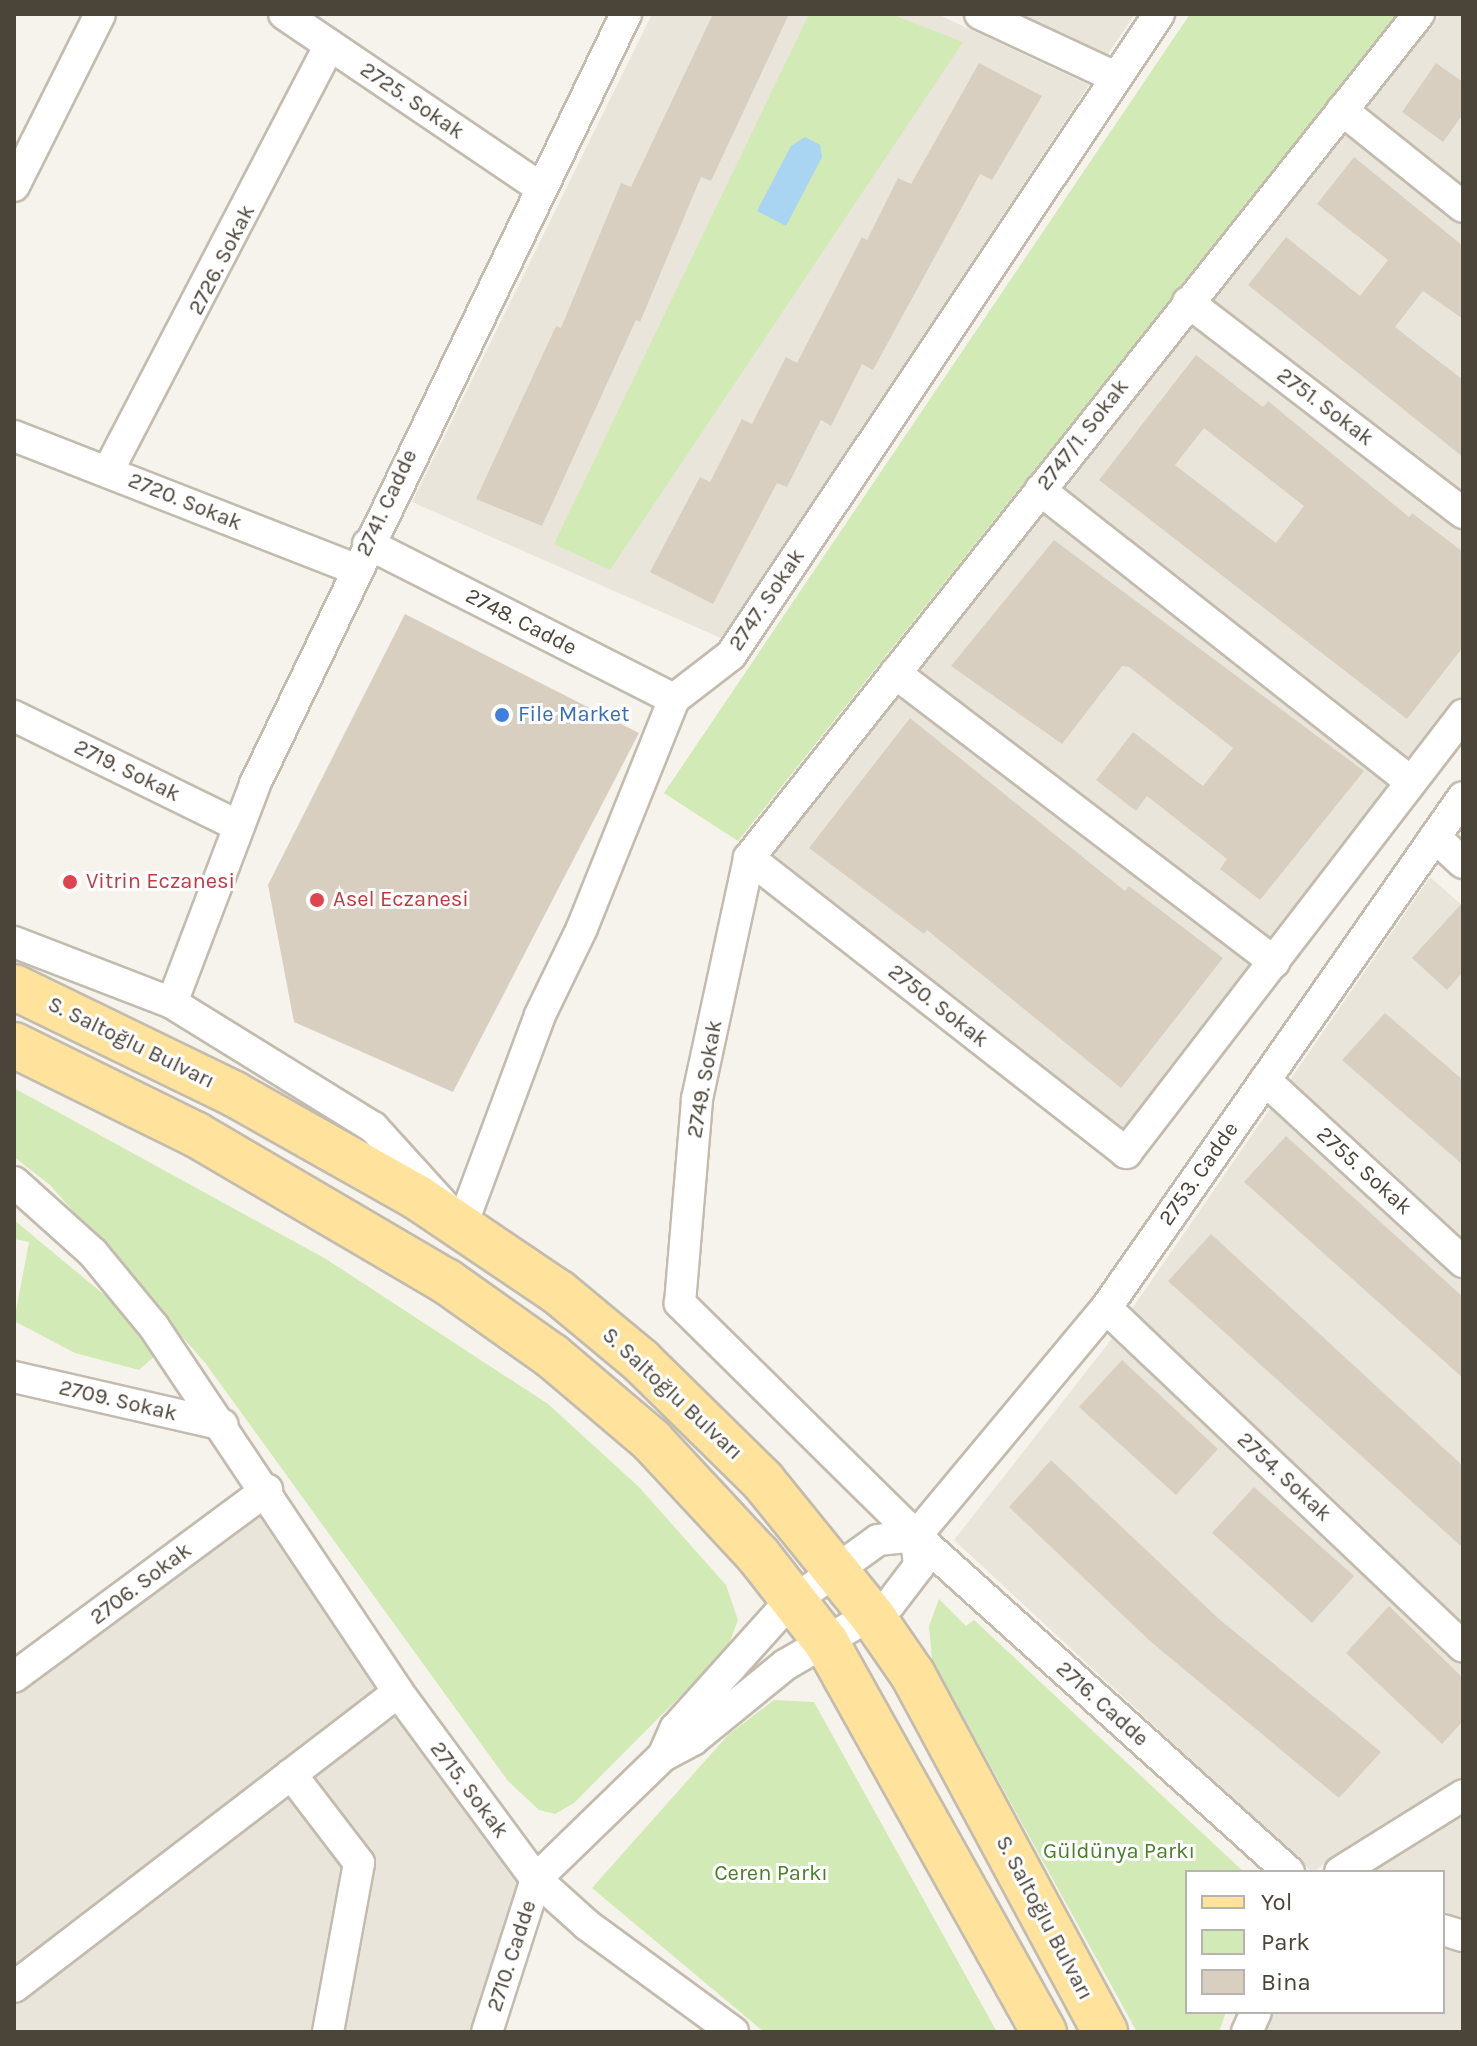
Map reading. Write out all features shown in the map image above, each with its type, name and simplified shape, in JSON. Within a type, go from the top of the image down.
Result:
[{"type":"main road","name":"S. Saltoğlu Bulvarı","points":[[14,987],[234,1094],[462,1225],[641,1361],[763,1481],[839,1570],[873,1617],[920,1688],[1105,2032]]},
{"type":"main road","points":[[14,1045],[195,1134],[501,1318],[651,1440],[795,1599],[826,1642],[1044,2032]]},
{"type":"street","points":[[14,186],[100,14]]},
{"type":"street","name":"2725. Sokak","points":[[284,14],[540,187]]},
{"type":"street","name":"2741. Cadde","points":[[172,1003],[239,826],[362,556],[626,14]]},
{"type":"street","points":[[980,14],[1113,76]]},
{"type":"street","name":"2747. Sokak","points":[[674,699],[731,655],[1113,76],[1159,14]]},
{"type":"street","name":"2747/1. Sokak","points":[[749,858],[1419,14]]},
{"type":"street","name":"2726. Sokak","points":[[108,471],[330,45]]},
{"type":"street","points":[[1342,110],[1463,207]]},
{"type":"street","name":"2751. Sokak","points":[[1188,302],[1463,513]]},
{"type":"street","name":"2720. Sokak","points":[[14,436],[108,471],[362,556]]},
{"type":"street","points":[[1040,490],[1411,782]]},
{"type":"street","name":"2748. Cadde","points":[[362,556],[674,699]]},
{"type":"street","points":[[895,673],[1275,962],[1463,715]]},
{"type":"street","points":[[14,942],[172,1003],[373,1127],[462,1225],[540,1015],[582,928],[674,699]]},
{"type":"street","name":"2719. Sokak","points":[[14,716],[239,826]]},
{"type":"street","name":"2753. Cadde","points":[[916,1536],[1106,1308],[1463,797]]},
{"type":"street","points":[[1435,837],[1463,863]]},
{"type":"street","name":"2750. Sokak","points":[[749,858],[1126,1153],[1275,962]]},
{"type":"street","name":"2749. Sokak","points":[[680,1303],[697,1099],[749,858]]},
{"type":"street","name":"2755. Sokak","points":[[1265,1080],[1463,1262]]},
{"type":"street","name":"2715. Sokak","points":[[14,1182],[93,1253],[223,1425],[398,1692],[536,1879],[587,1925],[733,2032]]},
{"type":"street","name":"2716. Cadde","points":[[680,1303],[916,1536],[1287,1870]]},
{"type":"street","name":"2754. Sokak","points":[[1106,1308],[1463,1647]]},
{"type":"street","name":"2709. Sokak","points":[[14,1377],[223,1425]]},
{"type":"street","name":"2706. Sokak","points":[[14,1677],[267,1490]]},
{"type":"street","points":[[536,1879],[663,1756],[826,1642],[873,1617],[913,1578],[919,1566],[916,1536],[887,1535],[795,1599],[675,1729],[663,1756]]},
{"type":"street","points":[[14,1987],[398,1692]]},
{"type":"street","points":[[291,1774],[359,1863],[328,2032]]},
{"type":"street","points":[[1343,1870],[1463,1795]]},
{"type":"street","name":"2710. Cadde","points":[[487,2032],[536,1879]]},
{"type":"shaded area","points":[[652,14],[937,14],[1089,85],[723,639],[412,502]]},
{"type":"shaded area","points":[[1019,14],[1135,14],[1107,55]]},
{"type":"shaded area","points":[[1441,14],[1463,14],[1463,695],[1125,1133],[773,854]]},
{"type":"shaded area","points":[[1430,877],[1463,906],[1463,1776],[1315,1870],[1310,1870],[954,1540],[1107,1345]]},
{"type":"shaded area","points":[[267,1490],[536,1879],[487,2032],[14,2032],[14,1677]]},
{"type":"shaded area","points":[[1463,1810],[1463,2032],[1265,2032],[1272,2014],[1445,2014],[1445,1870],[1369,1870]]},
{"type":"green space","points":[[809,14],[891,14],[963,42],[610,570],[554,544]]},
{"type":"green space","points":[[1190,14],[1398,14],[738,841],[664,793]]},
{"type":"green space","points":[[14,1088],[326,1259],[548,1404],[639,1487],[726,1585],[738,1620],[727,1649],[574,1803],[555,1814],[539,1810],[508,1781],[206,1364],[50,1185],[14,1157]]},
{"type":"green space","points":[[14,1220],[137,1322],[157,1354],[139,1370],[75,1353],[14,1321],[29,1242],[14,1239]]},
{"type":"green space","name":"Güldünya Parkı","points":[[939,1599],[966,1626],[974,1620],[1242,1870],[1185,1870],[1185,2014],[1225,2014],[1219,2032],[1137,2032],[932,1660],[929,1626]]},
{"type":"green space","name":"Ceren Parkı","points":[[774,1700],[814,1702],[997,2032],[764,2032],[592,1888],[728,1735]]},
{"type":"water","points":[[805,137],[820,145],[822,157],[786,226],[757,211],[791,146]]},
{"type":"building","points":[[713,14],[789,14],[711,181],[701,177],[640,322],[636,320],[542,526],[476,499],[556,326],[561,328],[621,183],[631,187]]},
{"type":"building","points":[[979,63],[1042,96],[992,180],[980,174],[873,370],[862,364],[831,426],[821,420],[787,487],[777,483],[713,604],[650,572],[700,477],[710,482],[742,419],[752,424],[786,357],[797,363],[862,237],[867,240],[898,178],[911,184]]},
{"type":"building","points":[[1436,63],[1463,82],[1463,114],[1443,142],[1402,112]]},
{"type":"building","points":[[1354,157],[1463,246],[1463,319],[1423,291],[1395,327],[1463,380],[1463,457],[1248,285],[1286,237],[1360,296],[1388,260],[1317,204]]},
{"type":"building","points":[[1196,355],[1263,407],[1268,401],[1409,517],[1412,513],[1463,552],[1463,647],[1407,719],[1099,480]],"holes":[[[1204,428],[1304,506],[1276,543],[1175,465]]]},
{"type":"building","points":[[1054,540],[1364,771],[1260,900],[1220,869],[1227,859],[1147,796],[1136,811],[1096,780],[1133,732],[1203,786],[1233,748],[1129,667],[1122,666],[1062,744],[951,666]]},
{"type":"building","points":[[405,614],[639,733],[453,1092],[294,1022],[268,885]]},
{"type":"building","points":[[910,718],[1125,891],[1129,886],[1223,958],[1121,1088],[927,930],[924,934],[809,848]]},
{"type":"building","points":[[1463,902],[1463,972],[1447,990],[1412,958]]},
{"type":"building","points":[[1385,1013],[1463,1080],[1463,1165],[1342,1060]]},
{"type":"building","points":[[1286,1136],[1463,1297],[1463,1378],[1244,1182]]},
{"type":"building","points":[[1211,1234],[1463,1466],[1463,1548],[1168,1281]]},
{"type":"building","points":[[1122,1360],[1218,1449],[1176,1495],[1079,1407]]},
{"type":"building","points":[[1051,1460],[1219,1619],[1381,1752],[1339,1798],[1150,1641],[1009,1507]]},
{"type":"building","points":[[1254,1487],[1354,1576],[1312,1623],[1212,1533]]},
{"type":"building","points":[[1389,1606],[1463,1678],[1463,1721],[1442,1744],[1346,1653]]},
{"type":"place","name":"File Market","points":[[502,715]]},
{"type":"place","name":"Vitrin Eczanesi","points":[[70,882]]},
{"type":"place","name":"Asel Eczanesi","points":[[317,900]]}]
